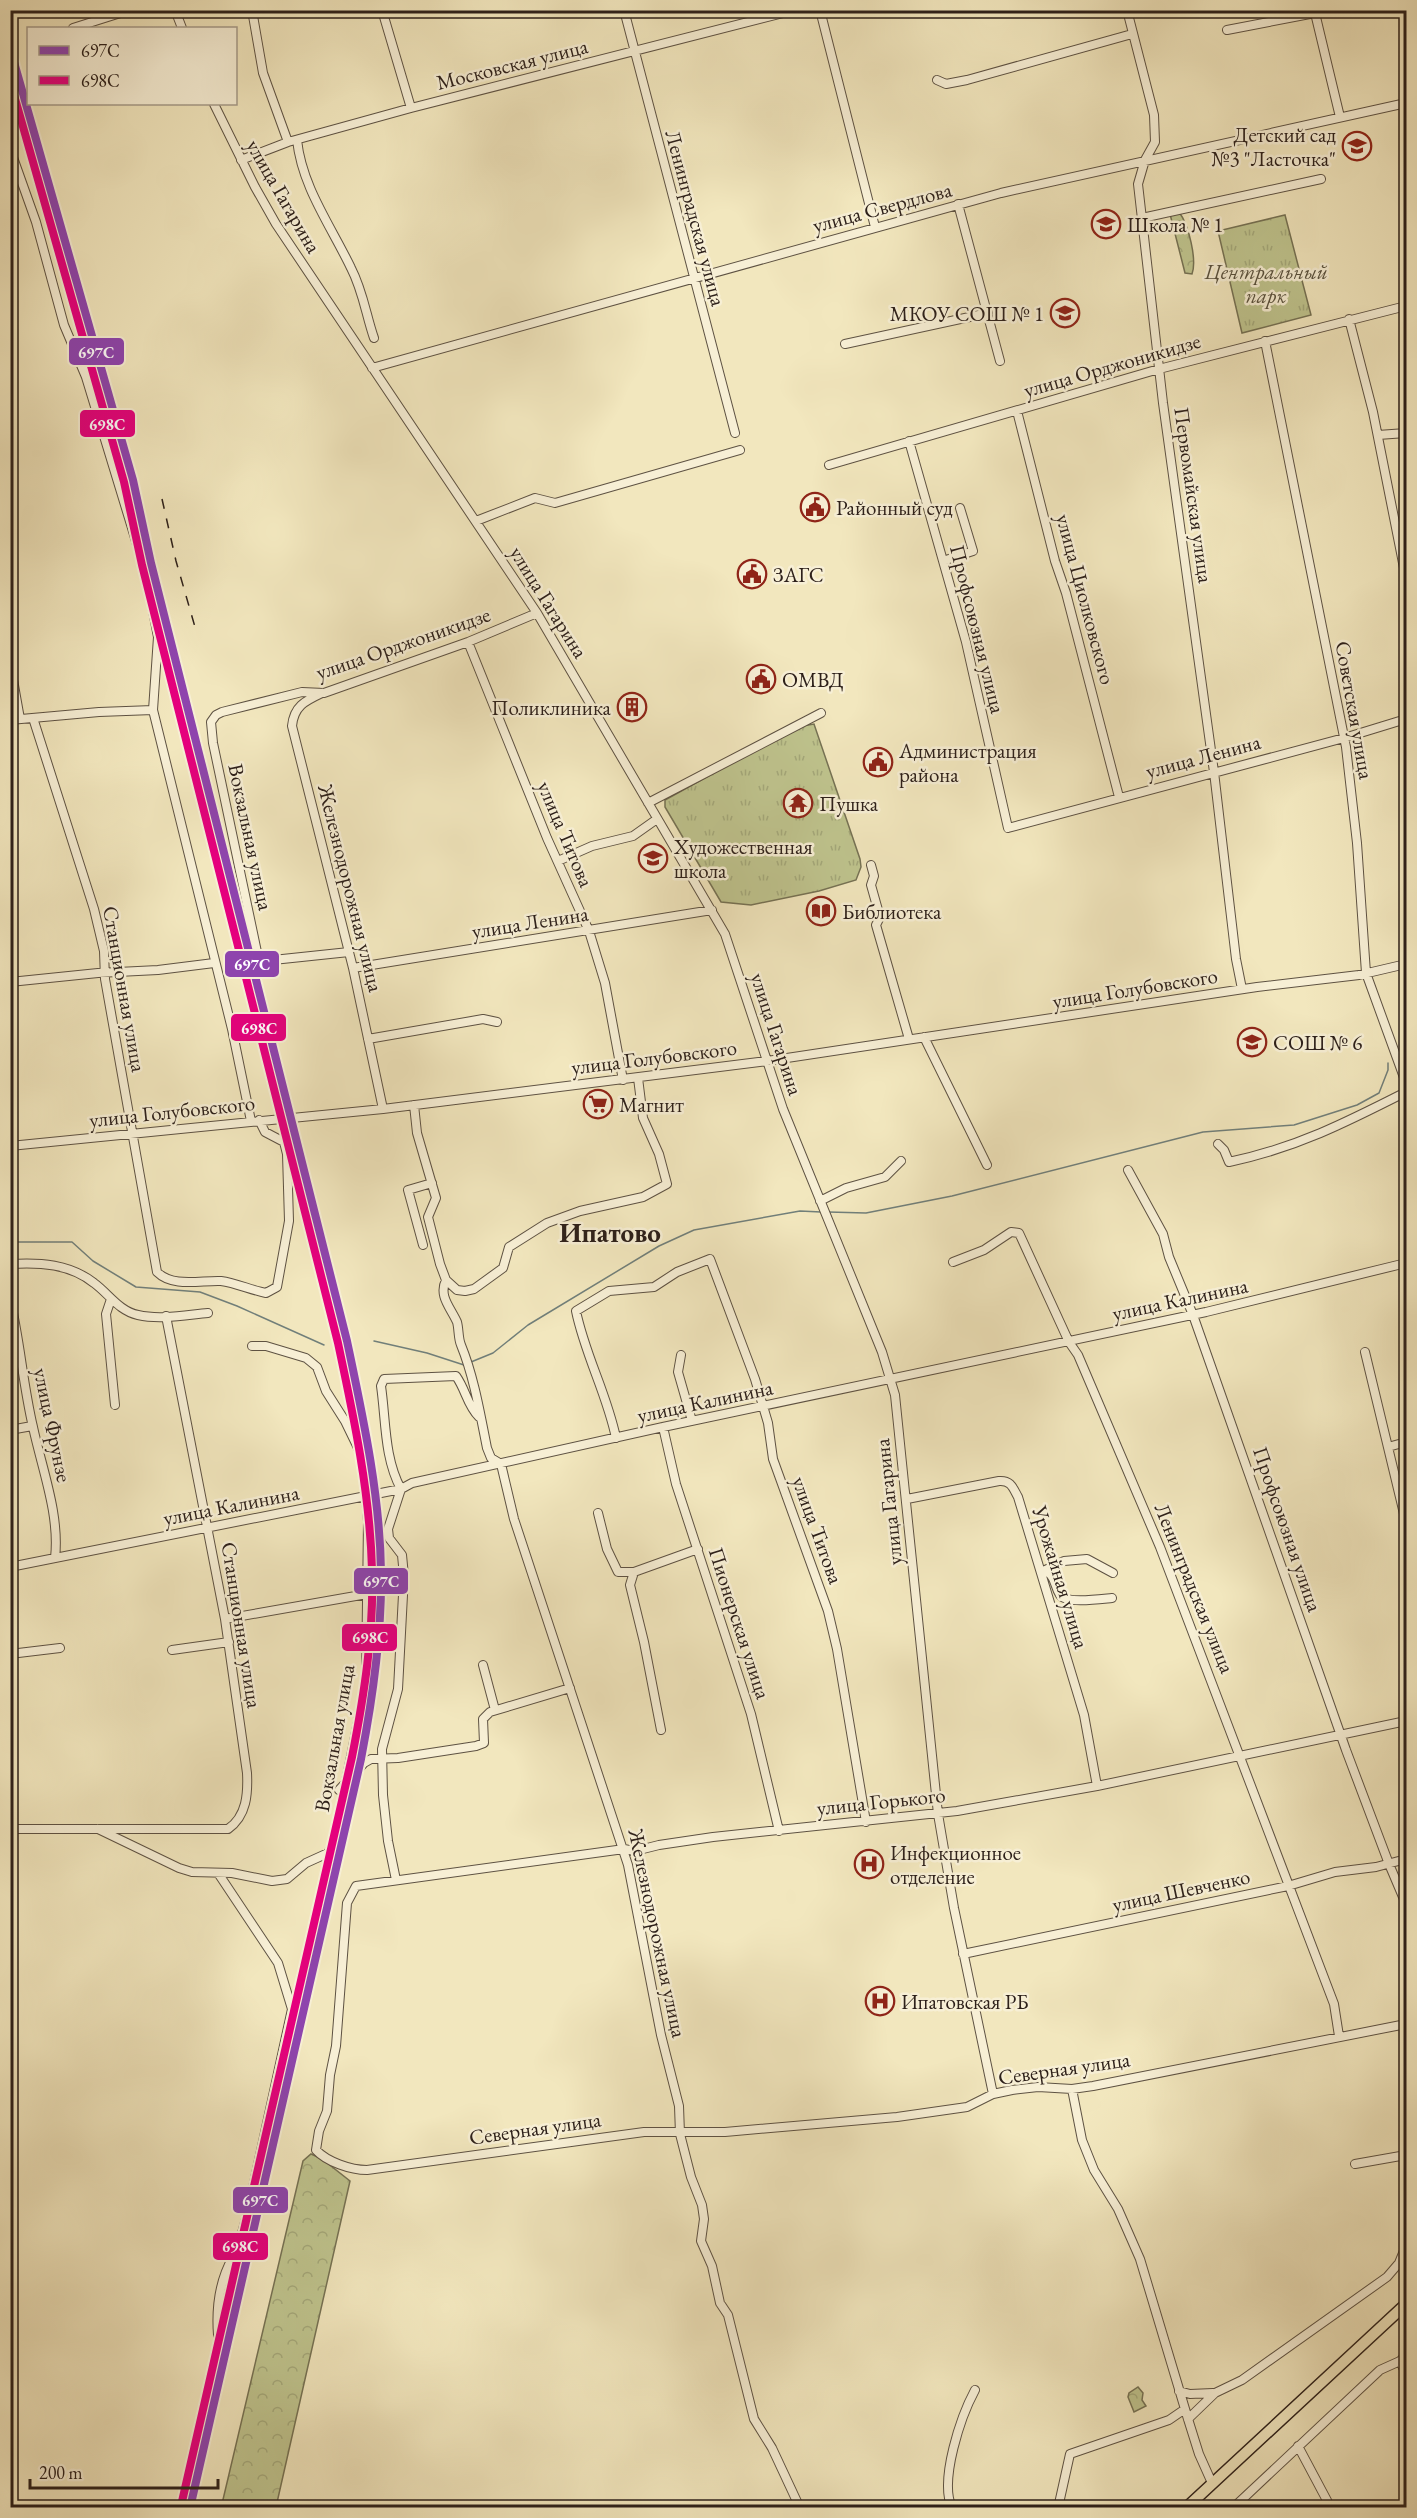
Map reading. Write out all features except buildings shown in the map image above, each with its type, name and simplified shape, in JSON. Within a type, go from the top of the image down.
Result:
[{"type":"highway","points":[[1186,2508],[1407,2304]]},
{"type":"street","points":[[76,27],[130,10]]},
{"type":"street","points":[[175,10],[182,27]]},
{"type":"street","name":"улица Гагарина","points":[[252,10],[263,73],[288,142]]},
{"type":"street","points":[[382,10],[411,108]]},
{"type":"street","name":"Ленинградская улица","points":[[624,10],[735,433]]},
{"type":"street","name":"Московская улица","points":[[241,160],[288,142],[411,108],[795,10]]},
{"type":"street","points":[[820,10],[875,227]]},
{"type":"street","name":"Первомайская улица","points":[[1127,10],[1154,115],[1155,142],[1138,184],[1159,369],[1214,772],[1236,959],[1242,989]]},
{"type":"street","points":[[1227,30],[1315,13],[1340,117]]},
{"type":"street","points":[[937,80],[946,84],[967,80],[1132,34]]},
{"type":"street","name":"улица Свердлова","points":[[372,368],[1001,192],[1407,104]]},
{"type":"street","name":"улица Гагарина","points":[[214,105],[276,224],[537,613],[725,934],[783,1109],[891,1379],[896,1401],[907,1499],[938,1814],[963,1954],[993,2094]]},
{"type":"street","points":[[297,140],[299,156],[312,196],[352,269],[368,312],[374,338]]},
{"type":"street","points":[[10,149],[36,222],[64,325],[86,377],[146,574],[158,637],[153,710],[255,1121]]},
{"type":"street","points":[[1142,218],[1321,179]]},
{"type":"street","points":[[958,204],[1000,361]]},
{"type":"street","name":"улица Орджоникидзе","points":[[829,465],[1159,369],[1407,306]]},
{"type":"street","points":[[845,344],[988,313]]},
{"type":"street","points":[[1349,319],[1377,435],[1407,578]]},
{"type":"street","name":"Советская улица","points":[[1265,341],[1344,738],[1357,843],[1366,973],[1404,1065],[1407,1083]]},
{"type":"street","name":"улица Циолковского","points":[[1017,411],[1119,797]]},
{"type":"street","points":[[1377,435],[1407,433]]},
{"type":"street","name":"Профсоюзная улица","points":[[909,441],[966,642],[1008,828]]},
{"type":"street","points":[[476,522],[535,498],[555,503],[740,450]]},
{"type":"street","points":[[943,561],[973,551],[960,508]]},
{"type":"street","name":"улица Орджоникидзе","points":[[211,722],[216,715],[222,712],[302,693],[324,693],[468,642],[537,613]]},
{"type":"street","name":"улица Титова","points":[[468,642],[589,932],[605,983],[623,1080]]},
{"type":"street","points":[[10,663],[20,719]]},
{"type":"street","name":"Железнодорожная улица","points":[[324,693],[304,702],[298,708],[294,713],[292,726],[353,968],[382,1109]]},
{"type":"street","points":[[10,720],[153,710]]},
{"type":"street","points":[[648,803],[821,713]]},
{"type":"street","name":"Станционная улица","points":[[33,718],[94,909],[104,951],[105,972],[132,1134],[158,1272],[164,1278],[171,1281],[223,1281],[266,1293],[277,1287],[289,1221],[287,1154],[284,1142],[265,1132],[255,1121]]},
{"type":"street","name":"улица Ленина","points":[[1008,828],[1407,719]]},
{"type":"street","name":"Вокзальная улица","points":[[211,722],[213,743],[257,952],[263,958],[273,960],[349,952]]},
{"type":"street","points":[[558,861],[592,846],[633,836],[657,819]]},
{"type":"street","points":[[871,865],[874,876],[871,885],[880,917],[876,925],[909,1039]]},
{"type":"street","name":"улица Ленина","points":[[353,968],[589,932],[712,910]]},
{"type":"street","points":[[10,982],[214,963]]},
{"type":"street","name":"улица Голубовского","points":[[10,1146],[382,1109],[623,1080],[767,1061],[1242,989],[1366,973],[1407,964]]},
{"type":"street","points":[[368,1039],[483,1019],[498,1023]]},
{"type":"street","points":[[924,1037],[987,1165]]},
{"type":"street","points":[[414,1105],[417,1133],[436,1197],[428,1217],[446,1280],[457,1290],[474,1289],[503,1268],[509,1247],[547,1223],[580,1211],[643,1197],[667,1184],[659,1154],[643,1118],[638,1078]]},
{"type":"street","points":[[1218,1144],[1224,1150],[1229,1162],[1252,1157],[1296,1144],[1341,1126],[1407,1092]]},
{"type":"street","points":[[821,1203],[846,1188],[885,1177],[902,1161]]},
{"type":"street","name":"Профсоюзная улица","points":[[1128,1170],[1163,1233],[1169,1257],[1193,1315],[1341,1734],[1389,1864],[1407,1904]]},
{"type":"street","points":[[423,1245],[408,1190],[432,1183]]},
{"type":"street","points":[[416,1220],[428,1217]]},
{"type":"street","name":"Ленинградская улица","points":[[953,1262],[973,1255],[1011,1232],[1017,1232],[1069,1342],[1078,1355],[1160,1547],[1334,2004],[1339,2036]]},
{"type":"street","name":"улица Титова","points":[[615,1438],[611,1415],[581,1336],[576,1311],[609,1291],[654,1287],[677,1272],[710,1259],[763,1407],[773,1459],[828,1611],[837,1649],[866,1821]]},
{"type":"street","points":[[11,1264],[43,1263],[61,1266],[93,1282],[121,1308],[137,1315],[166,1316],[208,1313]]},
{"type":"street","name":"улица Калинина","points":[[10,1567],[401,1489],[412,1483],[663,1427],[1193,1315],[1407,1263]]},
{"type":"street","name":"Железнодорожная улица","points":[[446,1280],[442,1287],[443,1291],[449,1311],[456,1319],[460,1343],[469,1363],[491,1458],[501,1464],[507,1497],[624,1849],[638,1909],[662,2040],[673,2079],[680,2133],[691,2176],[702,2205],[704,2220],[701,2241],[712,2265],[720,2303],[731,2325],[754,2419],[775,2454],[800,2508]]},
{"type":"street","name":"улица Фрунзе","points":[[10,1299],[32,1426],[50,1500],[56,1558]]},
{"type":"street","points":[[111,1299],[106,1314],[115,1405]]},
{"type":"street","name":"Станционная улица","points":[[98,1828],[228,1829],[243,1811],[248,1788],[229,1642],[166,1316]]},
{"type":"street","name":"Вокзальная улица","points":[[98,1828],[179,1868],[192,1872],[218,1873],[272,1881],[287,1879],[306,1863],[328,1853],[333,1846],[366,1682],[368,1521],[364,1496],[364,1470],[361,1454],[345,1421],[326,1391],[317,1367],[306,1358],[266,1346],[252,1346]]},
{"type":"street","points":[[1365,1352],[1407,1521]]},
{"type":"street","points":[[681,1355],[678,1372],[692,1421]]},
{"type":"street","points":[[396,1880],[388,1841],[383,1794],[382,1749],[398,1689],[404,1576],[402,1555],[389,1538],[388,1530],[401,1489],[394,1476],[381,1386],[384,1379],[456,1376],[464,1388],[471,1409],[480,1418]]},
{"type":"street","points":[[10,1430],[32,1426]]},
{"type":"street","name":"Пионерская улица","points":[[663,1427],[676,1484],[751,1714],[779,1831]]},
{"type":"street","points":[[1388,1447],[1407,1442]]},
{"type":"street","name":"Урожайная улица","points":[[907,1499],[999,1480],[1010,1482],[1018,1497],[1044,1571],[1083,1715],[1097,1786]]},
{"type":"street","points":[[598,1513],[612,1563],[618,1572],[634,1572],[698,1549]]},
{"type":"street","points":[[1070,1600],[1060,1595],[1053,1577],[1044,1571],[1064,1561],[1087,1559],[1113,1572]]},
{"type":"street","points":[[634,1572],[630,1585],[661,1730]]},
{"type":"street","points":[[225,1619],[367,1594]]},
{"type":"street","points":[[1052,1607],[1070,1600],[1112,1598]]},
{"type":"street","points":[[172,1650],[229,1642]]},
{"type":"street","points":[[10,1654],[60,1648]]},
{"type":"street","points":[[483,1665],[495,1710]]},
{"type":"street","points":[[339,1790],[364,1763],[372,1759],[476,1746],[484,1743],[483,1719],[495,1710],[570,1688]]},
{"type":"street","name":"улица Горького","points":[[356,1886],[624,1849],[635,1851],[658,1845],[938,1814],[1097,1786],[1407,1721]]},
{"type":"street","points":[[10,1829],[98,1828]]},
{"type":"street","name":"улица Шевченко","points":[[963,1954],[1288,1886],[1335,1872],[1407,1859]]},
{"type":"street","points":[[182,2508],[218,2343],[218,2299],[225,2274],[237,2251],[247,2215],[292,2009],[278,1963],[218,1873]]},
{"type":"street","name":"Северная улица","points":[[356,1886],[347,1903],[336,2046],[330,2075],[327,2111],[319,2131],[316,2150],[336,2162],[359,2170],[644,2132],[725,2132],[945,2111],[976,2104],[993,2094],[1038,2087],[1072,2089],[1407,2024]]},
{"type":"street","points":[[1072,2089],[1083,2140],[1094,2170],[1118,2210],[1140,2259],[1199,2454],[1212,2483]]},
{"type":"street","points":[[1355,2164],[1405,2155],[1407,2173]]},
{"type":"street","points":[[1387,2277],[1399,2263],[1407,2246]]},
{"type":"street","points":[[1188,2419],[1215,2393],[1242,2380],[1387,2277],[1407,2260]]},
{"type":"street","points":[[1233,2508],[1380,2370],[1403,2358],[1407,2374]]},
{"type":"street","points":[[952,2508],[947,2490],[954,2451],[966,2406],[975,2390]]},
{"type":"street","points":[[1179,2391],[1190,2394],[1215,2393]]},
{"type":"street","points":[[1058,2508],[1070,2454],[1169,2420],[1185,2409]]},
{"type":"street","points":[[1298,2446],[1331,2508]]},
{"type":"green space","points":[[1179,212],[1186,225],[1191,243],[1192,274],[1185,273],[1170,214]]},
{"type":"green space","name":"Центральный парк","points":[[1285,215],[1311,315],[1242,333],[1218,231]]},
{"type":"green space","points":[[810,720],[808,725],[814,724],[860,859],[861,867],[856,880],[819,891],[751,905],[721,902],[665,807],[665,800]]},
{"type":"green space","points":[[311,2154],[322,2159],[350,2181],[276,2507],[221,2508],[303,2161]]},
{"type":"green space","points":[[1138,2387],[1143,2393],[1142,2400],[1146,2406],[1134,2412],[1128,2397],[1129,2393]]},
{"type":"waterway","points":[[828,1212],[866,1213],[952,1196],[1203,1132],[1294,1125],[1357,1105],[1379,1093],[1388,1070],[1388,1063]]},
{"type":"waterway","points":[[471,1362],[493,1353],[528,1325],[659,1246],[694,1230],[800,1211],[821,1212]]},
{"type":"waterway","points":[[10,1242],[72,1242],[93,1261],[136,1287],[200,1292],[324,1345]]},
{"type":"waterway","points":[[374,1341],[427,1353],[464,1365]]},
{"type":"railway","points":[[162,499],[176,561],[195,627]]},
{"type":"transit line","name":"697С","points":[[10,48],[133,480],[151,563],[347,1341],[370,1456],[378,1514],[381,1572],[378,1643],[361,1759],[190,2508]]},
{"type":"transit line","name":"698С","points":[[10,81],[124,482],[142,565],[338,1343],[360,1456],[371,1541],[370,1641],[352,1757],[181,2506]]},
{"type":"place","name":"Детский сад №3 \"Ласточка\"","points":[[1357,146]]},
{"type":"place","name":"Школа № 1","points":[[1106,224]]},
{"type":"place","name":"МКОУ СОШ № 1","points":[[1065,313]]},
{"type":"place","name":"Районный суд","points":[[815,507]]},
{"type":"place","name":"ЗАГС","points":[[752,574]]},
{"type":"place","name":"ОМВД","points":[[761,679]]},
{"type":"place","name":"Поликлиника","points":[[632,707]]},
{"type":"place","name":"Администрация района","points":[[878,762]]},
{"type":"place","name":"Пушка","points":[[798,803]]},
{"type":"place","name":"Художественная школа","points":[[653,858]]},
{"type":"place","name":"Библиотека","points":[[821,911]]},
{"type":"place","name":"СОШ № 6","points":[[1252,1042]]},
{"type":"place","name":"Магнит","points":[[598,1104]]},
{"type":"place","name":"Инфекционное отделение","points":[[869,1864]]},
{"type":"place","name":"Ипатовская РБ","points":[[880,2001]]},
{"type":"district","name":"Ипатово","points":[[610,1232]]}]
